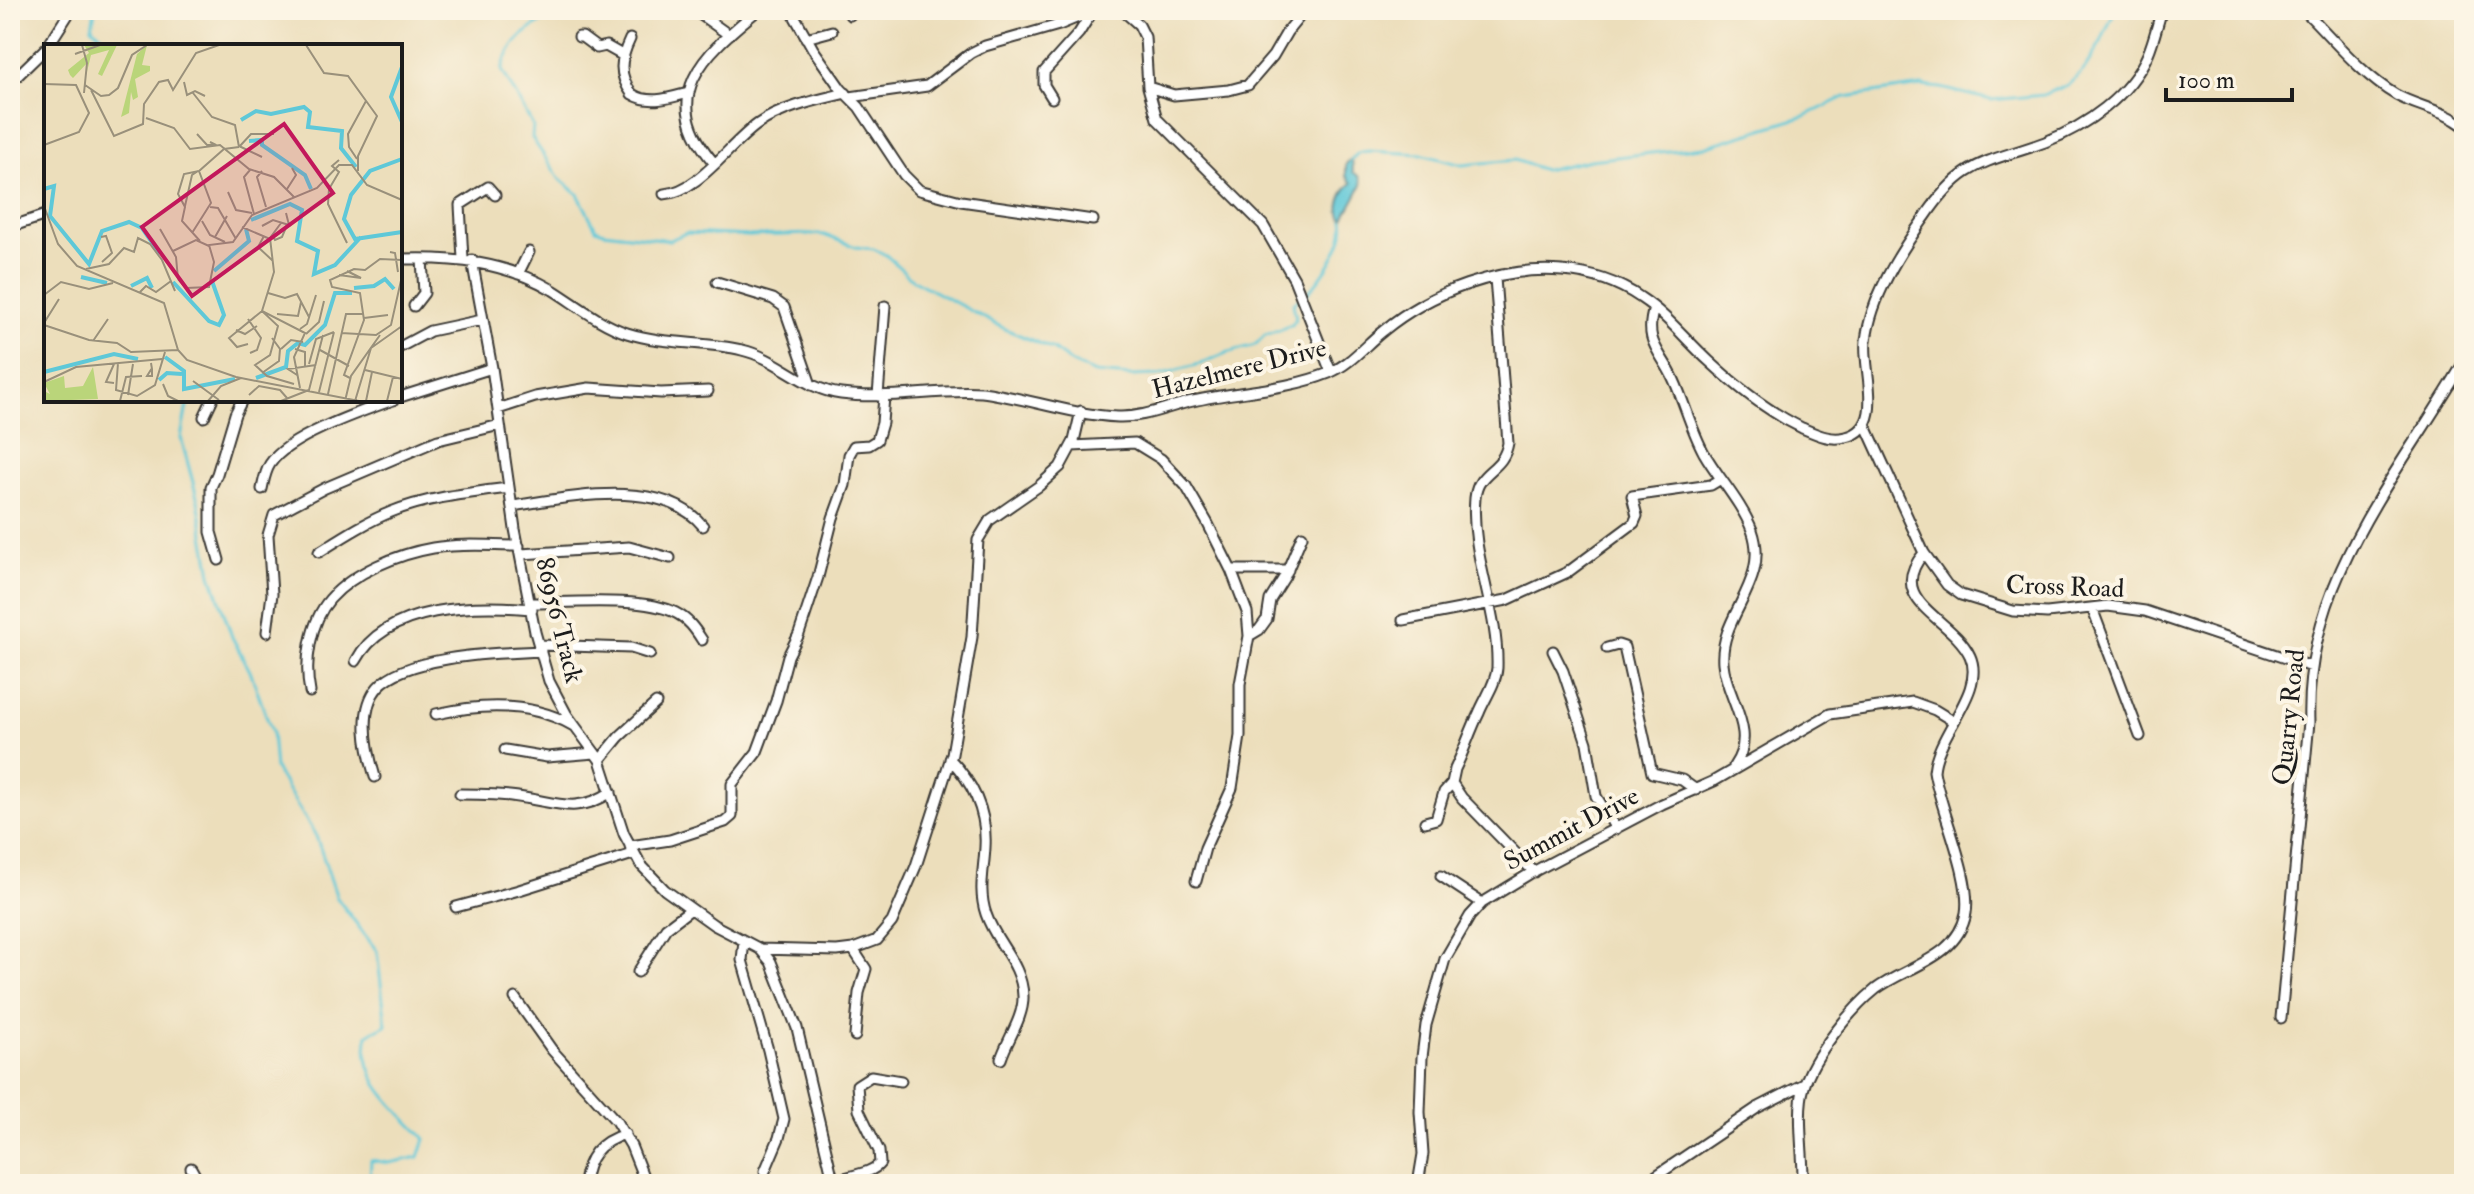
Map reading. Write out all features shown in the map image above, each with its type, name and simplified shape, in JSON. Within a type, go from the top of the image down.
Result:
[{"type":"street","points":[[49,44],[71,10]]},
{"type":"street","points":[[694,10],[729,35]]},
{"type":"street","points":[[715,164],[703,150],[690,125],[688,93],[698,67],[758,10]]},
{"type":"street","points":[[1058,10],[1059,25]]},
{"type":"street","points":[[1122,10],[1139,25],[1145,37],[1148,87],[1160,125],[1254,213],[1275,242],[1302,297],[1331,372]]},
{"type":"street","points":[[1148,87],[1174,95],[1229,90],[1248,85],[1305,10]]},
{"type":"street","points":[[1865,424],[1870,401],[1865,345],[1872,315],[1894,266],[1940,195],[1971,168],[2075,128],[2104,108],[2137,73],[2148,54],[2162,10]]},
{"type":"street","points":[[2304,10],[2381,85],[2464,126]]},
{"type":"street","points":[[795,11],[806,38],[859,107],[904,175],[919,190],[961,201],[1093,220]]},
{"type":"street","points":[[664,194],[684,188],[768,118],[819,99],[927,86],[985,46],[1059,25],[1094,11]]},
{"type":"street","points":[[1052,98],[1044,85],[1044,72],[1094,11]]},
{"type":"street","points":[[806,38],[832,31]]},
{"type":"street","points":[[579,37],[597,48],[606,46],[622,55]]},
{"type":"street","points":[[630,39],[620,68],[632,94],[637,98],[665,99],[688,93]]},
{"type":"street","points":[[10,83],[44,50]]},
{"type":"street","name":"86956 Track","points":[[495,195],[488,187],[460,205],[467,260],[492,368],[509,488],[531,606],[540,648],[557,698],[597,757],[632,850],[665,890],[691,909],[760,949]]},
{"type":"street","points":[[10,227],[44,216]]},
{"type":"street","points":[[518,274],[529,252]]},
{"type":"street","name":"Hazelmere Drive","points":[[402,259],[467,260],[518,274],[549,288],[624,332],[676,343],[744,350],[811,385],[838,394],[881,396],[982,392],[1129,417],[1189,401],[1314,378],[1331,372],[1353,358],[1410,310],[1463,287],[1526,272],[1561,271],[1595,277],[1623,287],[1654,308],[1738,386],[1784,418],[1832,439],[1858,433],[1865,424]]},
{"type":"street","points":[[414,306],[424,293],[422,259]]},
{"type":"street","points":[[1425,822],[1436,819],[1444,792],[1452,783],[1455,769],[1495,678],[1491,604],[1476,532],[1475,503],[1480,480],[1502,462],[1508,443],[1495,278]]},
{"type":"street","points":[[717,282],[773,299],[784,307],[811,385]]},
{"type":"street","points":[[456,907],[519,890],[632,850],[725,822],[732,816],[732,784],[757,752],[776,701],[788,656],[799,634],[818,577],[845,485],[849,455],[854,446],[869,445],[877,440],[882,423],[885,306]]},
{"type":"street","points":[[1654,308],[1649,335],[1672,375],[1696,437],[1751,529],[1756,557],[1751,583],[1723,648],[1724,671],[1743,724],[1744,736],[1739,760],[1732,769]]},
{"type":"street","points":[[402,346],[430,331],[482,320]]},
{"type":"street","name":"Quarry Road","points":[[2281,1018],[2309,722],[2308,687],[2335,579],[2347,553],[2464,362]]},
{"type":"street","points":[[402,396],[492,368]]},
{"type":"street","points":[[498,409],[535,397],[589,388],[661,393],[708,391]]},
{"type":"street","points":[[204,417],[211,402]]},
{"type":"street","points":[[219,560],[211,532],[211,487],[241,402]]},
{"type":"street","points":[[262,489],[270,463],[280,453],[342,420],[388,402]]},
{"type":"street","points":[[760,949],[853,949],[877,940],[892,922],[916,866],[950,759],[972,637],[978,540],[990,520],[1051,476],[1072,446],[1081,411]]},
{"type":"street","name":"Cross Road","points":[[1865,424],[1924,553],[1947,585],[1961,595],[2013,611],[2047,613],[2108,606],[2145,611],[2312,667]]},
{"type":"street","points":[[267,632],[272,594],[268,535],[274,515],[325,488],[438,440],[500,425]]},
{"type":"street","points":[[1072,446],[1135,443],[1161,459],[1186,486],[1231,570],[1247,612],[1249,636],[1240,684],[1240,736],[1232,788],[1205,848],[1196,881]]},
{"type":"street","points":[[1403,620],[1507,600],[1568,572],[1636,520],[1632,496],[1711,485],[1721,479]]},
{"type":"street","points":[[319,552],[392,511],[456,495],[509,488]]},
{"type":"street","points":[[512,506],[585,494],[633,495],[688,510],[703,526]]},
{"type":"street","points":[[1249,636],[1259,630],[1267,619],[1270,600],[1288,570],[1302,536]]},
{"type":"street","points":[[310,692],[307,664],[317,623],[330,600],[341,589],[394,558],[425,550],[467,545],[520,550],[629,547],[670,558]]},
{"type":"street","points":[[1803,1184],[1802,1095],[1811,1068],[1860,1005],[1893,978],[1934,957],[1951,944],[1960,931],[1966,913],[1964,882],[1934,771],[1935,757],[1969,693],[1973,672],[1971,658],[1962,644],[1917,600],[1911,588],[1909,577],[1913,566],[1924,553]]},
{"type":"street","points":[[1231,570],[1288,570]]},
{"type":"street","points":[[356,661],[373,638],[398,623],[484,605],[610,603],[663,607],[684,617],[702,640]]},
{"type":"street","points":[[2092,608],[2140,736]]},
{"type":"street","points":[[1607,648],[1624,647],[1652,773],[1682,780],[1696,790]]},
{"type":"street","points":[[375,777],[367,751],[370,699],[384,681],[400,673],[471,655],[540,648],[631,648],[650,654]]},
{"type":"street","points":[[1553,651],[1563,671],[1587,743],[1596,796],[1616,829]]},
{"type":"street","name":"Summit Drive","points":[[1418,1184],[1423,1154],[1420,1112],[1426,1025],[1445,959],[1470,916],[1482,903],[1662,804],[1696,790],[1822,717],[1913,702],[1953,721]]},
{"type":"street","points":[[505,750],[547,757],[597,757],[656,703]]},
{"type":"street","points":[[436,714],[491,706],[550,714],[575,727]]},
{"type":"street","points":[[950,759],[970,783],[979,804],[986,832],[983,901],[991,925],[1010,953],[1022,987],[1022,1008],[1001,1059]]},
{"type":"street","points":[[1452,783],[1462,798],[1534,872]]},
{"type":"street","points":[[460,794],[508,796],[577,806],[598,801],[611,792]]},
{"type":"street","points":[[1441,876],[1482,903]]},
{"type":"street","points":[[638,972],[666,928],[691,909]]},
{"type":"street","points":[[744,941],[742,960],[784,1119],[765,1171]]},
{"type":"street","points":[[760,949],[776,970],[797,1028],[833,1183],[844,1176],[873,1170],[880,1163],[879,1151],[859,1110],[857,1085],[871,1076],[901,1081]]},
{"type":"street","points":[[853,949],[866,969],[859,993],[855,1036]]},
{"type":"street","points":[[515,998],[552,1050],[625,1134],[646,1184]]},
{"type":"street","points":[[1644,1184],[1757,1108],[1804,1084]]},
{"type":"street","points":[[584,1184],[594,1152],[608,1139],[625,1134]]},
{"type":"street","points":[[191,1168],[200,1184]]},
{"type":"water","points":[[1352,158],[1353,172],[1360,177],[1362,185],[1343,220],[1340,205],[1345,190],[1352,183],[1346,176],[1346,164]]},
{"type":"waterway","points":[[95,10],[92,27],[112,44]]},
{"type":"waterway","points":[[561,10],[532,27],[517,41],[502,70],[533,126],[532,138],[559,178],[578,194],[596,229],[670,240],[686,233],[749,236],[811,234],[874,249],[886,255],[913,280],[1095,373],[1159,375],[1255,345],[1265,335],[1292,325],[1296,318],[1293,304],[1298,299]]},
{"type":"waterway","points":[[1351,160],[1358,153],[1367,151],[1421,154],[1462,165],[1515,160],[1544,170],[1590,160],[1704,147],[1805,116],[1845,97],[1922,86],[1991,100],[2043,95],[2068,85],[2083,71],[2101,42],[2115,10]]},
{"type":"waterway","points":[[1305,296],[1337,250],[1343,220]]},
{"type":"waterway","points":[[188,402],[181,438],[198,501],[211,574],[232,637],[250,671],[272,732],[275,769],[316,836],[337,898],[377,951],[386,1025],[368,1034],[368,1065],[382,1092],[425,1139],[419,1157],[389,1163],[371,1160],[370,1184]]},
{"type":"waterway","points":[[2464,855],[2464,1084]]}]
